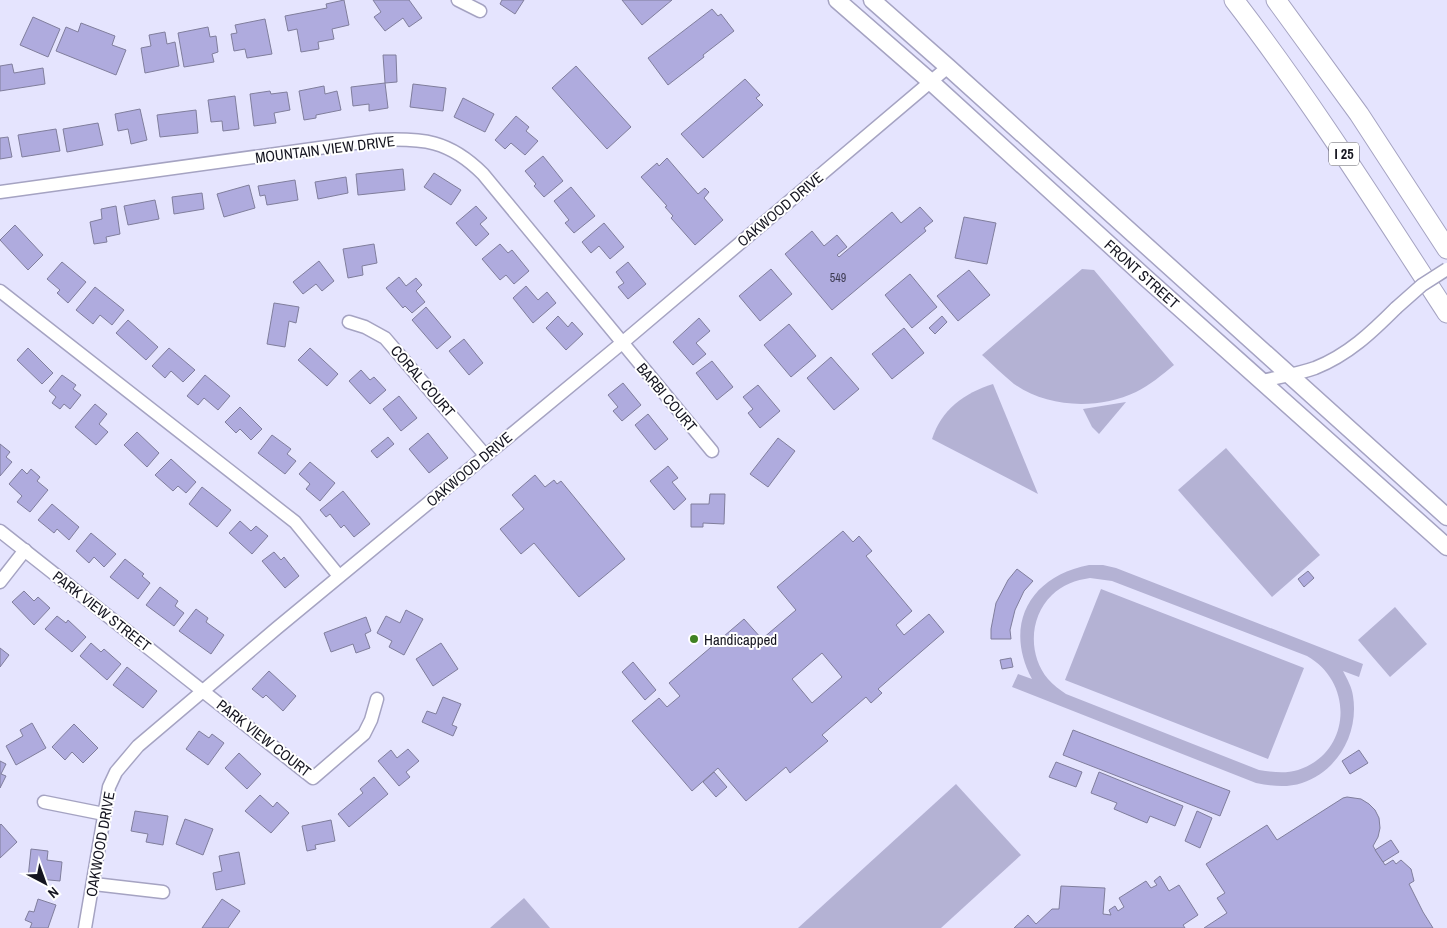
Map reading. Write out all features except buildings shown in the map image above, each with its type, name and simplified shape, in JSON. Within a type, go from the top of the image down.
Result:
[{"type":"highway","name":"I 25","points":[[1234,0],[1322,121],[1447,313]]},
{"type":"highway","name":"I 25","points":[[1276,0],[1359,114],[1447,249]]},
{"type":"main road","name":"FRONT STREET","points":[[837,0],[1447,547]]},
{"type":"main road","name":"FRONT STREET","points":[[872,0],[1447,517]]},
{"type":"street","points":[[458,0],[480,11]]},
{"type":"street","name":"OAKWOOD DRIVE","points":[[85,928],[109,787],[116,772],[138,746],[339,576],[622,343],[948,67]]},
{"type":"street","name":"MOUNTAIN VIEW DRIVE","points":[[0,192],[377,140],[421,140],[458,152],[483,174],[622,343]]},
{"type":"street","points":[[1262,381],[1313,369],[1344,353],[1363,340],[1422,285],[1447,268]]},
{"type":"street","points":[[0,291],[295,522],[339,576]]},
{"type":"street","name":"CORAL COURT","points":[[349,322],[364,327],[385,338],[486,454]]},
{"type":"street","name":"BARBI COURT","points":[[622,343],[712,451]]},
{"type":"street","name":"PARK VIEW STREET","points":[[0,531],[204,691]]},
{"type":"street","points":[[0,582],[25,550]]},
{"type":"street","name":"PARK VIEW COURT","points":[[204,691],[313,778],[364,734],[377,699]]},
{"type":"street","points":[[44,802],[104,814]]},
{"type":"street","points":[[94,884],[163,892]]},
{"type":"shaded area","points":[[1082,269],[1094,270],[1174,365],[1146,386],[1121,398],[1106,402],[1074,404],[1042,398],[1027,392],[1014,384],[982,355]]},
{"type":"shaded area","points":[[993,384],[1038,494],[932,439],[941,419],[955,404],[972,392]]},
{"type":"shaded area","points":[[1126,402],[1099,434],[1092,427],[1083,409]]},
{"type":"shaded area","points":[[1226,448],[1320,555],[1272,597],[1178,490]]},
{"type":"shaded area","points":[[1089,565],[1103,565],[1116,568],[1363,664],[1359,677],[1343,671],[1352,689],[1353,724],[1349,737],[1336,760],[1315,777],[1296,785],[1273,786],[1256,783],[1012,687],[1018,674],[1032,679],[1024,659],[1020,640],[1022,622],[1027,606],[1037,592],[1051,580],[1068,571]],"holes":[[[1090,578],[1112,581],[1307,656],[1323,668],[1333,683],[1339,699],[1340,717],[1337,734],[1329,749],[1316,761],[1298,770],[1283,772],[1259,770],[1066,694],[1048,679],[1037,659],[1034,648],[1034,636],[1039,614],[1044,604],[1060,588]]]},
{"type":"shaded area","points":[[1101,589],[1304,668],[1268,759],[1065,680]]},
{"type":"shaded area","points":[[1395,607],[1427,644],[1390,677],[1358,640]]},
{"type":"shaded area","points":[[956,784],[1021,855],[941,928],[798,928]]},
{"type":"shaded area","points":[[524,898],[550,928],[490,928]]},
{"type":"place","name":"Handicapped","points":[[694,639]]}]
